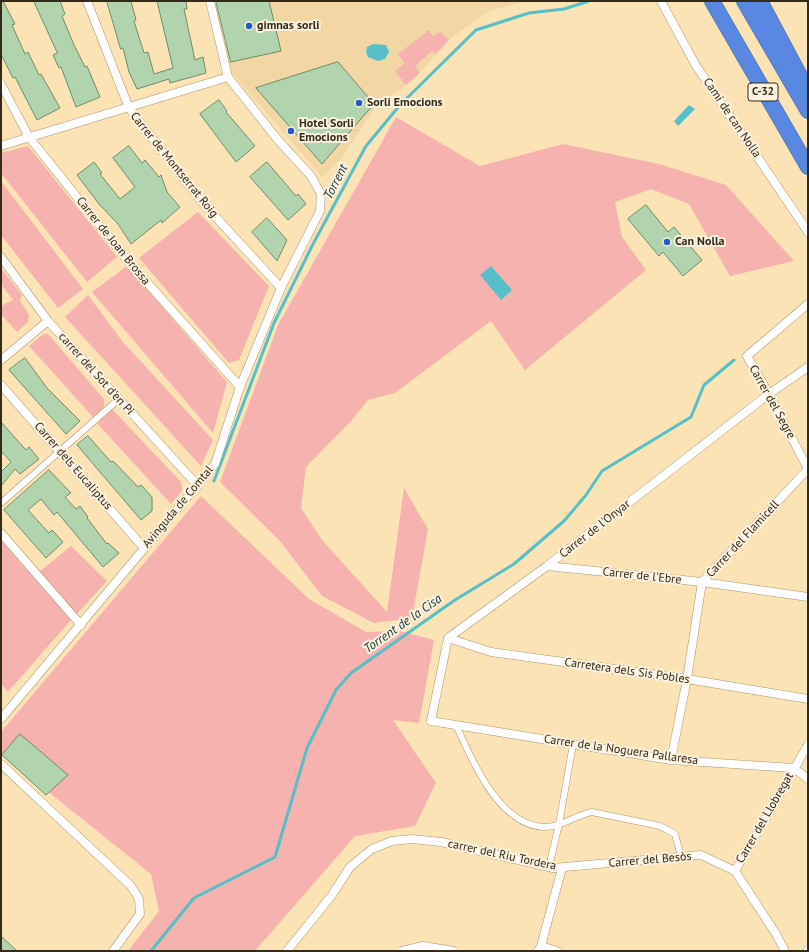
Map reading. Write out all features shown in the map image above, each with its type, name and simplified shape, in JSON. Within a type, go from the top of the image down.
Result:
[{"type":"highway","name":"C-32","points":[[711,1],[808,167]]},
{"type":"highway","name":"C-32","points":[[754,5],[808,111]]},
{"type":"highway","points":[[754,5],[808,91]]},
{"type":"street","name":"Carrer de Montserrat Roig","points":[[87,1],[128,108],[201,201],[281,288]]},
{"type":"street","points":[[1,146],[228,78],[210,1]]},
{"type":"street","name":"Camí de can Nolla","points":[[660,1],[695,64],[808,232]]},
{"type":"street","name":"Avinguda de Comtal","points":[[1,719],[144,548],[198,486],[214,464],[240,387],[281,288],[320,211],[321,194],[311,176],[278,140],[228,78]]},
{"type":"street","name":"Carrer de Joan Brossa","points":[[1,84],[29,137],[128,261],[240,387]]},
{"type":"street","name":"carrer del Sot d'en Pi","points":[[1,257],[48,321],[198,486]]},
{"type":"street","name":"Carrer del Segre","points":[[808,304],[747,356],[769,394],[808,469]]},
{"type":"street","points":[[1,360],[48,321]]},
{"type":"street","name":"Carrer de l'Onyar","points":[[448,638],[547,566],[769,394],[808,367]]},
{"type":"street","name":"Carrer dels Eucaliptus","points":[[1,385],[144,548]]},
{"type":"street","points":[[1,503],[119,399]]},
{"type":"street","name":"Carrer del Flamicell","points":[[671,760],[687,679],[702,582],[808,469]]},
{"type":"street","points":[[1,533],[81,625]]},
{"type":"street","name":"Carrer de l'Ebre","points":[[547,566],[702,582],[808,597]]},
{"type":"street","name":"Carretera dels Sis Pobles","points":[[448,638],[491,652],[687,679],[808,699]]},
{"type":"street","name":"Carrer de la Noguera Pallaresa","points":[[448,638],[431,721],[671,760],[794,768]]},
{"type":"street","points":[[456,725],[473,762],[489,788],[511,814],[527,823],[543,827],[559,824],[592,812],[660,826],[675,834],[680,858]]},
{"type":"street","points":[[549,867],[559,824],[573,744]]},
{"type":"street","name":"Carrer del Llobregat","points":[[735,871],[808,745]]},
{"type":"street","points":[[1,764],[131,886],[139,899],[140,914],[113,951]]},
{"type":"street","points":[[794,768],[808,779]]},
{"type":"street","name":"carrer del Riu Tordera","points":[[287,951],[332,895],[350,868],[372,849],[392,841],[412,839],[441,842],[549,867],[562,868]]},
{"type":"street","name":"Carrer del Besòs","points":[[562,868],[700,855],[735,871]]},
{"type":"street","points":[[557,951],[540,949],[562,868]]},
{"type":"street","points":[[735,871],[776,934],[785,951]]},
{"type":"street","points":[[402,951],[423,946],[454,951]]},
{"type":"shaded area","points":[[216,1],[525,1],[489,11],[451,38],[411,82],[377,105],[341,159],[322,177],[232,73]]},
{"type":"shaded area","name":"Sorli Emocions","points":[[429,30],[433,36],[440,32],[449,40],[436,54],[432,51],[415,66],[420,73],[406,85],[395,71],[405,63],[398,54]]},
{"type":"shaded area","points":[[396,117],[480,166],[563,144],[659,164],[726,185],[794,261],[730,276],[689,204],[651,189],[615,202],[622,237],[646,270],[525,370],[491,321],[395,393],[368,400],[352,420],[306,467],[301,508],[322,540],[387,612],[404,488],[428,529],[412,618],[374,623],[322,596],[280,541],[220,482],[278,325]]},
{"type":"shaded area","points":[[28,146],[117,257],[87,282],[1,173],[1,153]]},
{"type":"shaded area","points":[[1,181],[83,289],[58,308],[1,235]]},
{"type":"shaded area","points":[[198,212],[269,286],[239,360],[229,363],[139,258]]},
{"type":"shaded area","points":[[127,266],[227,382],[213,433],[92,292]]},
{"type":"shaded area","points":[[1,268],[22,295],[20,301],[29,315],[28,322],[17,332],[1,314],[1,306],[13,300],[1,284]]},
{"type":"shaded area","points":[[88,295],[123,342],[213,440],[201,466],[65,317]]},
{"type":"shaded area","points":[[43,334],[48,334],[104,399],[104,407],[93,417],[29,346]]},
{"type":"shaded area","points":[[112,409],[181,482],[182,491],[171,504],[97,423]]},
{"type":"shaded area","points":[[201,496],[309,599],[366,632],[400,631],[434,640],[419,723],[393,720],[436,783],[415,826],[355,836],[255,951],[128,951],[159,911],[151,874],[1,754],[1,732]]},
{"type":"shaded area","points":[[1,540],[71,620],[8,692],[1,684]]},
{"type":"shaded area","points":[[71,546],[107,581],[76,615],[39,572]]},
{"type":"water","points":[[373,44],[386,45],[389,52],[385,59],[378,61],[368,57],[366,52],[367,47]]},
{"type":"water","points":[[689,105],[695,109],[678,126],[674,121]]},
{"type":"water","points":[[491,266],[512,290],[501,300],[480,275]]},
{"type":"building","points":[[1,1],[3,1],[15,24],[12,25],[25,54],[28,52],[39,75],[41,74],[60,108],[37,120],[15,77],[13,78],[1,54]]},
{"type":"building","points":[[34,1],[60,1],[65,14],[62,16],[74,45],[85,67],[87,66],[100,97],[76,107],[61,67],[59,68],[53,55],[57,53]]},
{"type":"building","points":[[107,1],[131,1],[136,20],[134,21],[144,53],[148,52],[154,74],[173,68],[157,1],[186,1],[187,9],[184,9],[195,60],[203,57],[206,73],[170,83],[169,79],[137,89],[129,72],[123,48],[121,49]]},
{"type":"building","name":"gimnas sorli","points":[[216,1],[269,1],[281,51],[231,62]]},
{"type":"building","name":"Sorli Emocions","points":[[338,62],[374,104],[322,164],[256,88]]},
{"type":"building","points":[[219,100],[227,111],[226,112],[255,146],[236,162],[200,114]]},
{"type":"building","points":[[129,146],[142,163],[145,160],[159,177],[161,175],[167,192],[180,207],[162,223],[161,220],[131,244],[118,224],[99,204],[77,175],[94,162],[102,173],[100,174],[120,199],[135,187],[113,158]]},
{"type":"building","points":[[267,162],[296,196],[298,194],[306,204],[288,220],[250,177]]},
{"type":"building","name":"Can Nolla","points":[[646,205],[668,232],[674,227],[702,260],[683,276],[663,252],[659,256],[628,219]]},
{"type":"building","points":[[267,218],[287,240],[277,261],[252,232]]},
{"type":"building","points":[[25,358],[47,388],[80,421],[66,434],[9,370]]},
{"type":"building","points":[[1,422],[26,450],[29,447],[39,459],[20,474],[15,469],[1,486],[1,472],[11,462],[1,451]]},
{"type":"building","points":[[88,436],[111,462],[113,461],[138,487],[141,485],[152,497],[152,511],[141,520],[77,445]]},
{"type":"building","points":[[49,470],[71,493],[65,497],[76,509],[80,506],[88,517],[87,518],[107,544],[108,543],[119,553],[103,567],[57,512],[54,515],[41,499],[28,510],[49,533],[52,530],[63,542],[46,558],[4,510]]},
{"type":"building","points":[[20,734],[68,775],[46,795],[2,755]]},
{"type":"building","points":[[1,936],[17,951],[1,951]]},
{"type":"waterway","name":"Torrent","points":[[214,481],[274,323],[313,244],[366,146],[400,105],[476,30],[529,13],[564,9],[589,1]]},
{"type":"waterway","name":"Torrent de la Cisa","points":[[151,951],[194,898],[275,857],[307,748],[336,690],[351,673],[455,600],[514,564],[564,521],[586,495],[602,471],[691,417],[704,385],[734,360]]},
{"type":"place","name":"gimnas sorli","points":[[249,26]]},
{"type":"place","name":"Sorli Emocions","points":[[359,103]]},
{"type":"place","name":"Hotel Sorli Emocions","points":[[291,131]]},
{"type":"place","name":"Can Nolla","points":[[667,242]]}]
